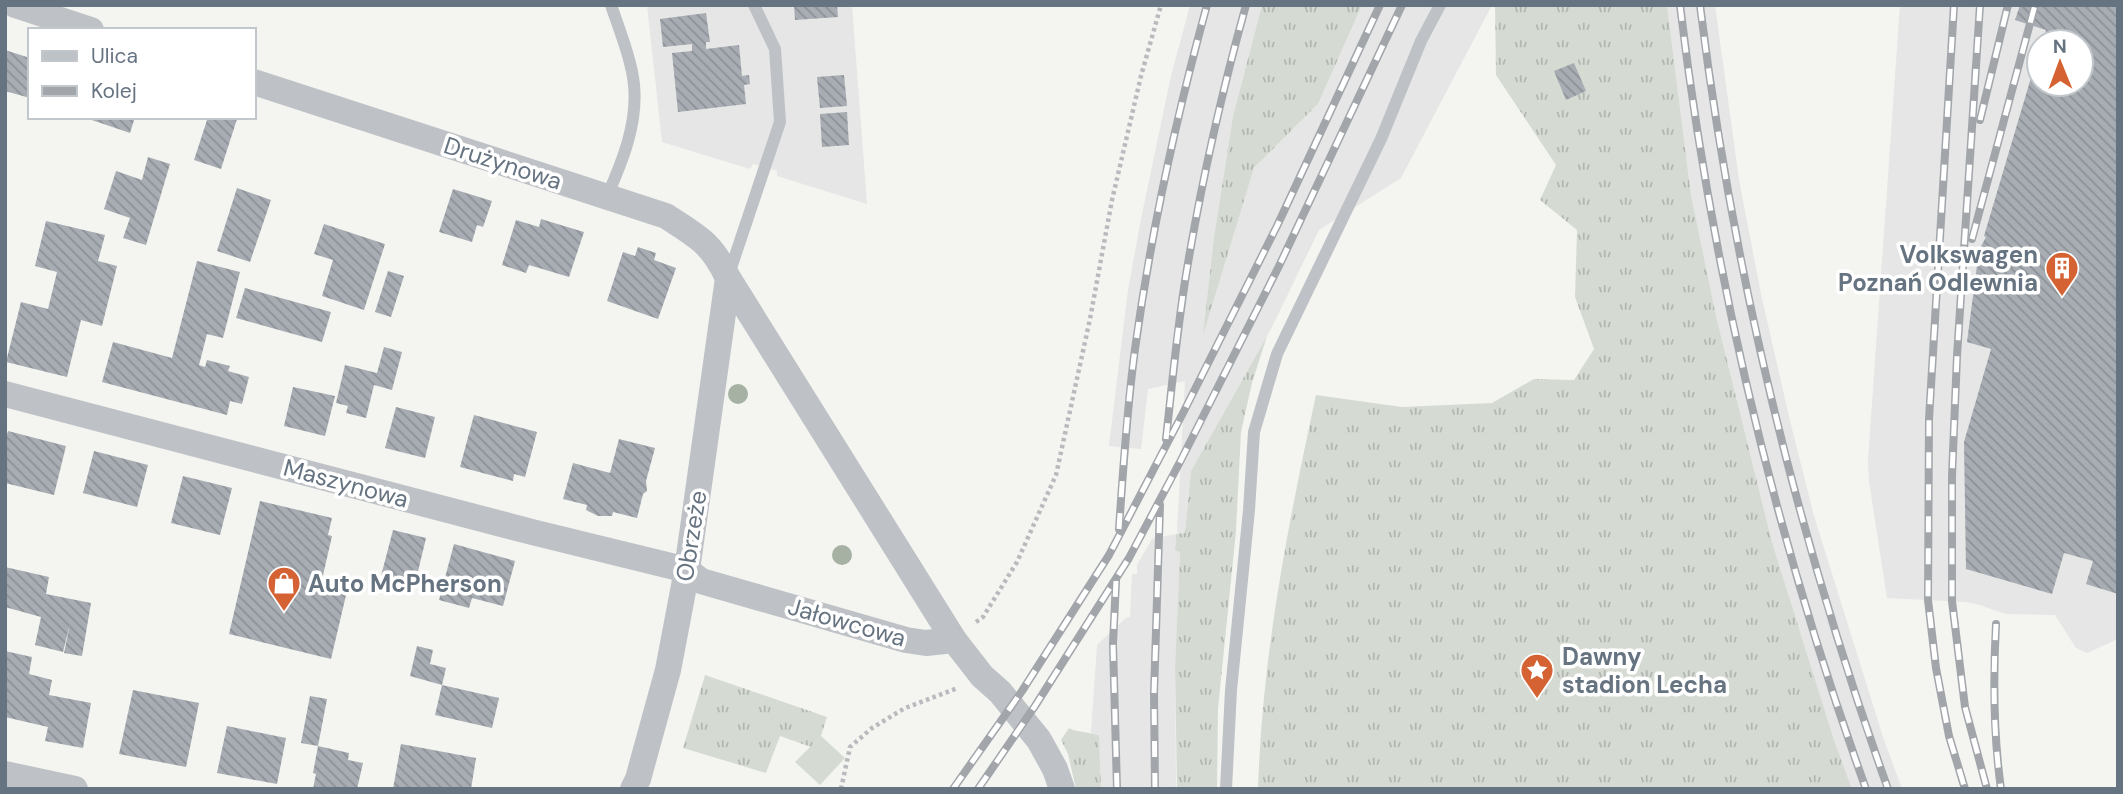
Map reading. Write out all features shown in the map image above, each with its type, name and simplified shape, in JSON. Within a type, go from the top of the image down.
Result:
[{"type":"street","points":[[15,5],[85,28]]},
{"type":"street","name":"Drużynowa","points":[[256,83],[666,216],[703,240],[718,257],[728,278],[954,640]]},
{"type":"street","name":"Obrzeże","points":[[633,789],[668,670],[687,570],[728,278]]},
{"type":"street","name":"Maszynowa","points":[[5,394],[687,570]]},
{"type":"street","name":"Jałowcowa","points":[[687,570],[701,581],[906,640],[926,643],[954,640]]},
{"type":"street","points":[[954,640],[1039,740],[1055,769],[1062,789]]},
{"type":"street","points":[[5,774],[75,789]]},
{"type":"lane","points":[[607,196],[620,167],[632,121],[634,85],[611,5]]},
{"type":"lane","points":[[728,278],[779,122],[775,49],[754,5]]},
{"type":"lane","points":[[1226,789],[1231,691],[1254,432],[1277,354],[1381,139],[1420,41],[1440,5]]},
{"type":"path","points":[[954,640],[983,617],[1017,562],[1056,475],[1090,319],[1112,200],[1161,5]]},
{"type":"path","points":[[841,789],[850,747],[872,728],[905,708],[942,695],[982,676]]},
{"type":"shaded area","points":[[647,5],[852,5],[867,204],[777,176],[777,171],[765,167],[753,164],[750,169],[662,142]]},
{"type":"shaded area","points":[[1190,5],[1262,5],[1233,116],[1214,237],[1204,330],[1254,168],[1318,104],[1362,5],[1492,5],[1401,178],[1319,230],[1271,329],[1191,471],[1185,534],[1177,533],[1185,381],[1148,389],[1141,449],[1109,446],[1128,290],[1141,219],[1171,76]]},
{"type":"shaded area","points":[[1667,5],[1715,5],[1739,180],[1790,421],[1814,516],[1883,737],[1902,789],[1852,789],[1772,542],[1717,320],[1691,195]]},
{"type":"shaded area","name":"Volkswagen Poznań Odlewnia","points":[[1900,5],[2118,5],[2118,639],[2087,653],[2076,648],[2055,615],[2005,614],[1965,602],[1887,598],[1868,460]]},
{"type":"shaded area","points":[[1176,534],[1175,549],[1180,552],[1175,666],[1176,789],[1101,789],[1099,735],[1091,733],[1097,645],[1130,617],[1132,574],[1137,574],[1137,565],[1152,539]]},
{"type":"green space","points":[[1262,5],[1362,5],[1318,104],[1254,168],[1203,335],[1214,237],[1233,116]]},
{"type":"green space","points":[[1495,5],[1667,5],[1691,195],[1717,320],[1772,542],[1852,789],[1258,789],[1265,689],[1278,590],[1316,395],[1402,407],[1492,403],[1534,379],[1574,380],[1594,349],[1575,297],[1577,230],[1540,200],[1556,165],[1496,75]]},
{"type":"green space","points":[[1267,336],[1252,383],[1241,432],[1236,531],[1218,709],[1217,789],[1177,789],[1175,666],[1180,552],[1175,550],[1176,534],[1185,533],[1191,471]]},
{"type":"green space","points":[[705,675],[827,717],[821,736],[811,747],[780,736],[766,773],[683,748]]},
{"type":"green space","points":[[1069,728],[1099,735],[1101,789],[1076,789],[1068,754],[1061,740]]},
{"type":"green space","points":[[821,736],[845,758],[820,785],[795,762]]},
{"type":"building","points":[[794,5],[837,5],[838,17],[795,20]]},
{"type":"building","name":"Volkswagen Poznań Odlewnia","points":[[2020,5],[2118,5],[2118,594],[2086,584],[2093,561],[2064,553],[2052,594],[1966,569],[1964,442],[1991,349],[1967,342],[1979,250],[1986,237],[1984,236],[2025,98],[2095,98],[2095,28],[2040,28],[2015,20]]},
{"type":"building","points":[[706,13],[710,42],[706,42],[706,49],[739,45],[742,76],[749,75],[750,84],[744,85],[746,104],[678,112],[672,53],[692,51],[692,44],[663,47],[660,19]]},
{"type":"building","points":[[5,50],[28,57],[28,97],[5,91]]},
{"type":"building","points":[[1574,63],[1586,91],[1566,100],[1554,71]]},
{"type":"building","points":[[844,75],[847,106],[820,108],[817,77]]},
{"type":"building","points":[[847,112],[849,145],[822,147],[820,114]]},
{"type":"building","points":[[89,119],[134,119],[130,133]]},
{"type":"building","points":[[207,119],[237,119],[221,169],[194,160]]},
{"type":"building","points":[[148,157],[170,164],[146,245],[123,238],[130,218],[104,209],[116,171],[142,180]]},
{"type":"building","points":[[237,188],[271,200],[250,262],[217,251]]},
{"type":"building","points":[[453,189],[492,201],[483,227],[477,225],[472,242],[439,232]]},
{"type":"building","points":[[541,219],[584,232],[569,277],[529,265],[526,273],[502,265],[516,220],[539,227]]},
{"type":"building","points":[[46,221],[105,235],[98,261],[117,266],[102,326],[81,320],[67,377],[6,362],[21,302],[48,309],[57,272],[35,266]]},
{"type":"building","points":[[324,224],[385,244],[364,310],[322,296],[333,260],[314,254]]},
{"type":"building","points":[[638,247],[656,253],[654,260],[676,268],[658,319],[607,301],[623,252],[635,256]]},
{"type":"building","points":[[197,261],[240,272],[223,338],[207,334],[199,365],[205,367],[207,360],[230,366],[228,371],[249,377],[242,404],[230,401],[227,415],[102,382],[113,342],[172,358]]},
{"type":"building","points":[[388,271],[404,276],[391,317],[375,312]]},
{"type":"building","points":[[245,288],[331,312],[322,342],[236,318]]},
{"type":"building","points":[[384,347],[402,352],[392,390],[374,385],[366,418],[346,413],[348,406],[336,403],[345,365],[377,373]]},
{"type":"building","points":[[293,387],[335,396],[325,436],[284,426]]},
{"type":"building","points":[[396,407],[435,417],[425,458],[385,448]]},
{"type":"building","points":[[474,415],[537,432],[525,477],[514,474],[513,481],[460,467]]},
{"type":"building","points":[[8,431],[66,446],[54,495],[5,483],[5,441]]},
{"type":"building","points":[[619,439],[655,448],[646,481],[647,491],[643,494],[637,518],[613,512],[612,516],[598,516],[586,510],[587,505],[563,499],[573,463],[610,473]]},
{"type":"building","points":[[94,451],[148,465],[137,507],[83,493]]},
{"type":"building","points":[[183,476],[232,488],[220,535],[171,523]]},
{"type":"building","points":[[260,501],[332,518],[328,535],[332,536],[321,584],[347,591],[331,659],[229,634]]},
{"type":"building","points":[[393,530],[426,538],[415,584],[381,576]]},
{"type":"building","points":[[454,544],[515,561],[503,606],[472,598],[469,608],[439,600]]},
{"type":"building","points":[[5,567],[49,577],[46,594],[91,603],[82,656],[64,653],[70,624],[63,652],[35,645],[41,617],[5,607]]},
{"type":"building","points":[[417,646],[433,650],[430,664],[446,668],[442,685],[410,676]]},
{"type":"building","points":[[5,651],[32,657],[29,674],[52,680],[49,695],[91,703],[83,748],[45,741],[48,727],[5,717]]},
{"type":"building","points":[[442,685],[499,698],[492,728],[435,715]]},
{"type":"building","points":[[133,690],[199,703],[186,767],[119,754]]},
{"type":"building","points":[[310,696],[327,699],[318,746],[301,743]]},
{"type":"building","points":[[227,726],[286,738],[277,784],[217,773]]},
{"type":"building","points":[[401,744],[476,758],[471,789],[393,789]]},
{"type":"building","points":[[318,746],[349,753],[348,760],[363,763],[357,789],[313,789]]},
{"type":"railway","points":[[1119,529],[1135,349],[1149,262],[1175,133],[1207,5]]},
{"type":"railway","points":[[1166,439],[1180,316],[1192,241],[1212,140],[1246,5]]},
{"type":"railway","points":[[953,789],[1022,691],[1109,555],[1277,226],[1380,5]]},
{"type":"railway","points":[[978,789],[1035,706],[1129,558],[1279,266],[1402,5]]},
{"type":"railway","points":[[1680,5],[1710,205],[1751,402],[1803,597],[1866,789]]},
{"type":"railway","points":[[1700,5],[1730,204],[1772,402],[1825,597],[1888,789]]},
{"type":"railway","points":[[1954,5],[1929,419],[1928,600],[1936,668],[1949,736],[1965,789]]},
{"type":"railway","points":[[1980,5],[1957,356],[1952,476],[1952,601],[1965,707],[1987,789]]},
{"type":"railway","points":[[1980,120],[2008,5]]},
{"type":"railway","points":[[1972,239],[2035,5]]},
{"type":"railway","points":[[1155,789],[1154,694],[1160,505]]},
{"type":"railway","points":[[1116,581],[1113,644],[1117,789]]},
{"type":"railway","points":[[1996,624],[1994,706],[2001,789]]},
{"type":"place","name":"Volkswagen Poznań Odlewnia","points":[[2062,298]]},
{"type":"place","name":"Auto McPherson","points":[[284,613]]},
{"type":"place","name":"Dawny stadion Lecha","points":[[1537,700]]}]
